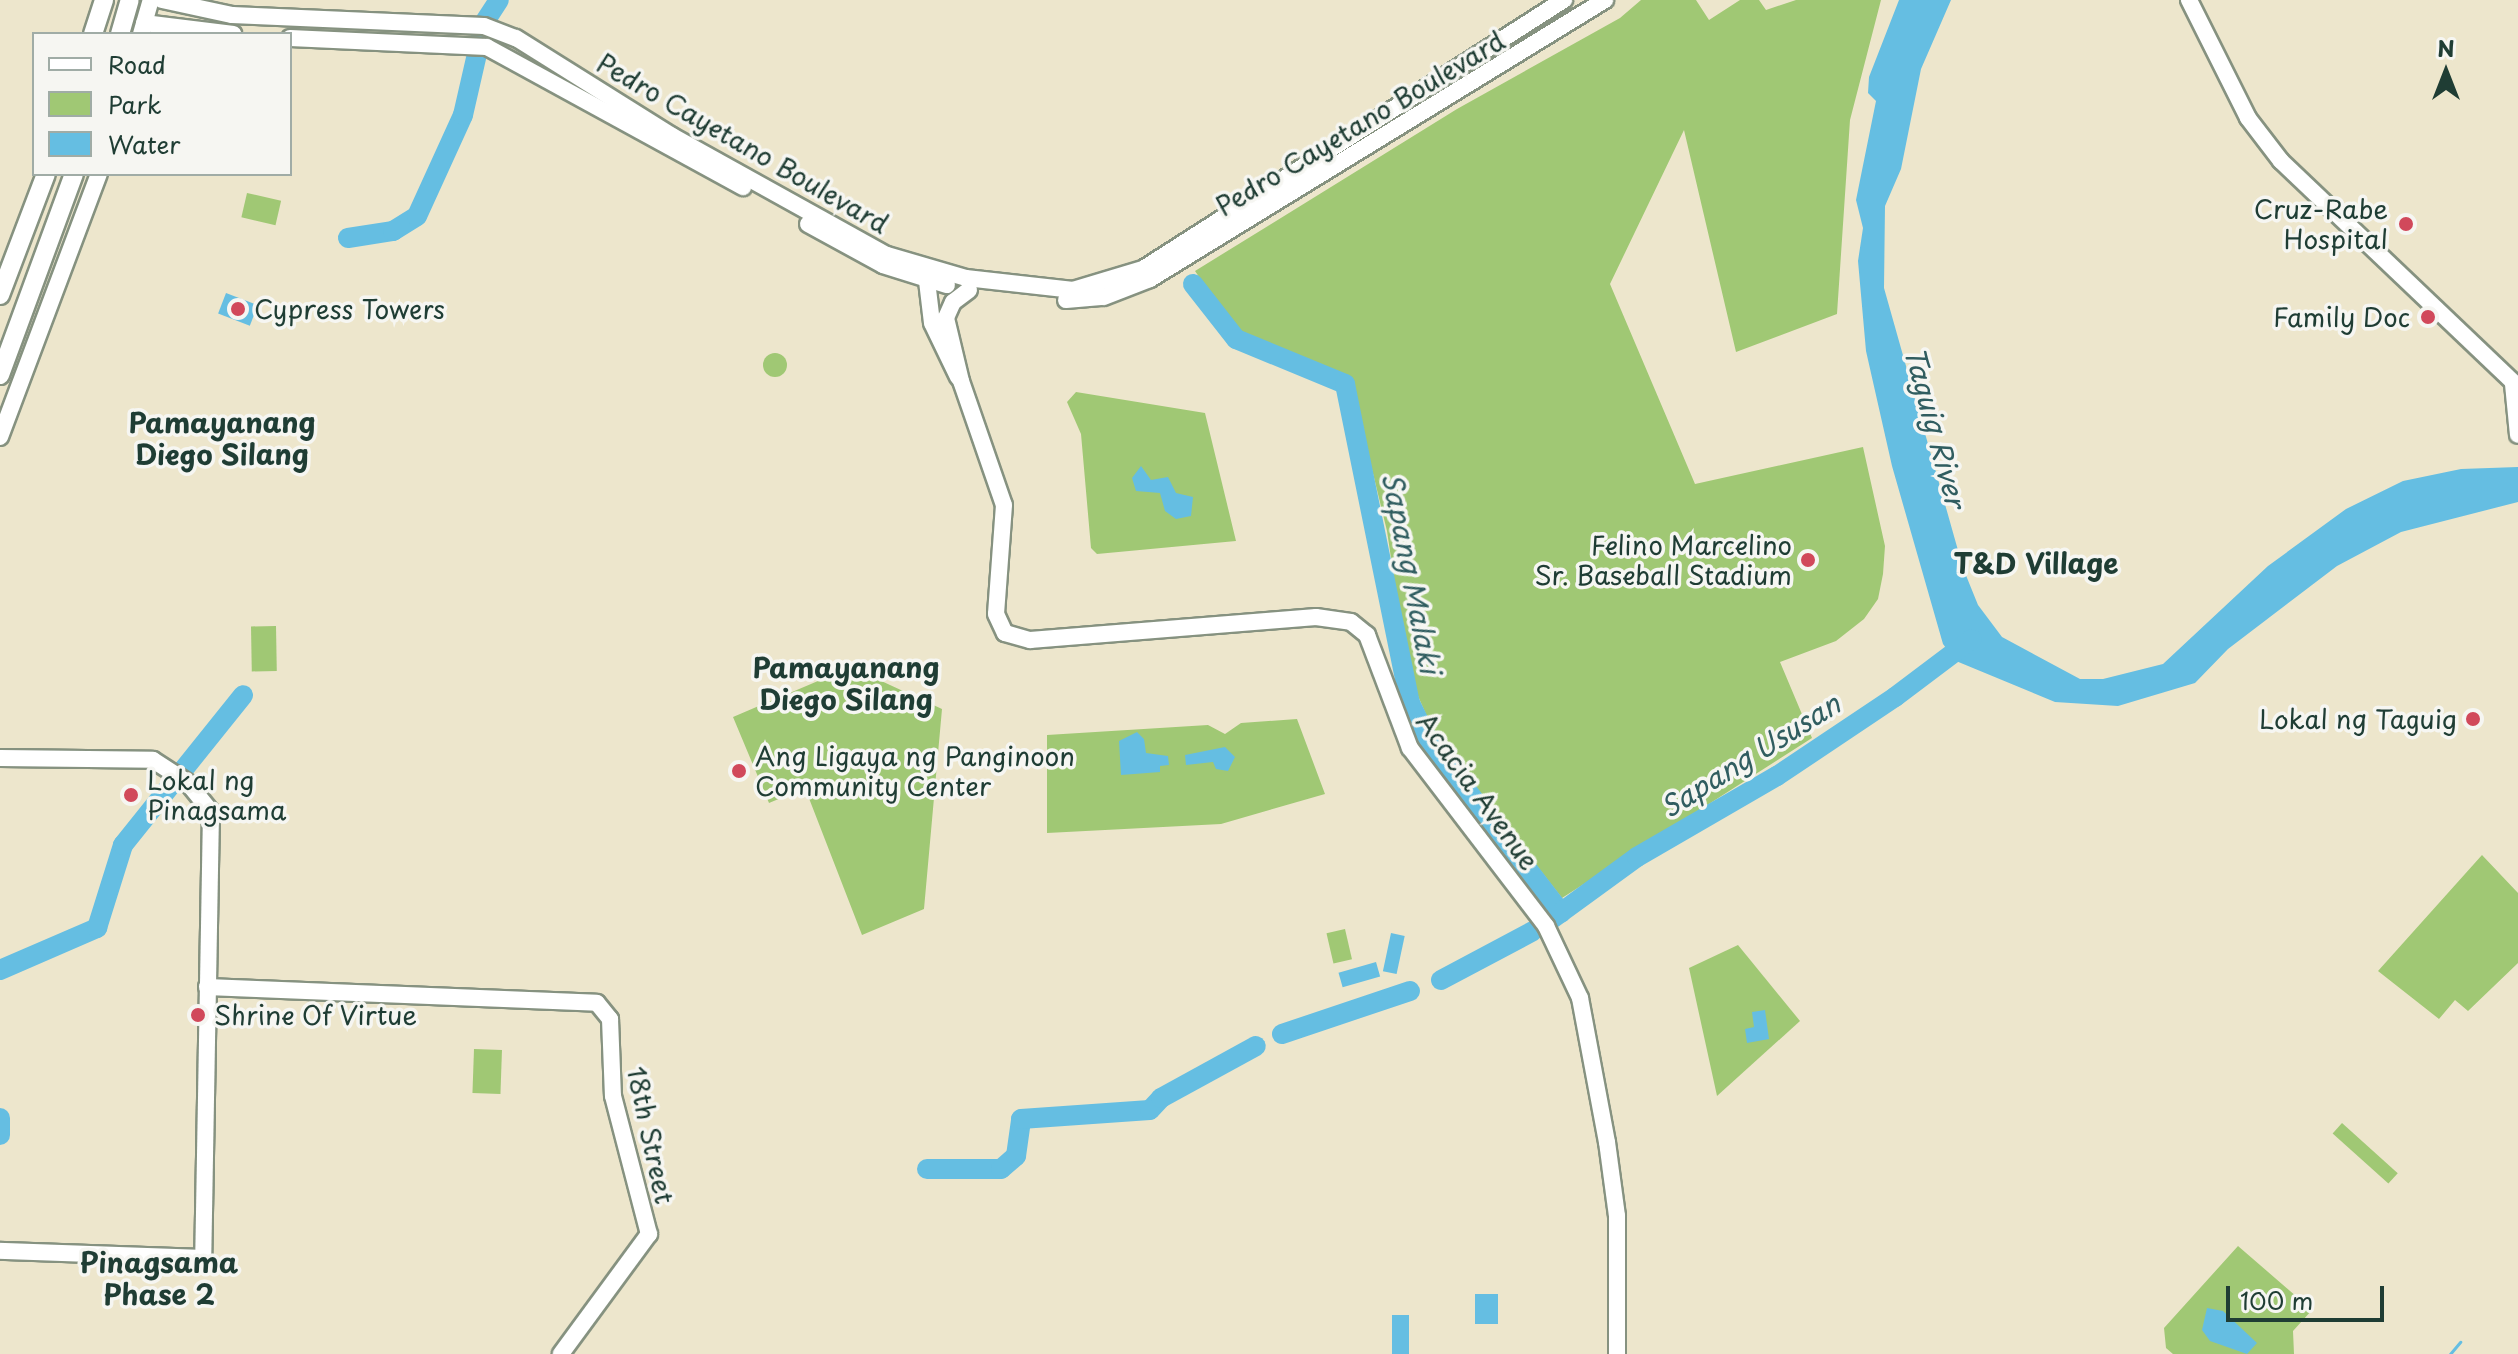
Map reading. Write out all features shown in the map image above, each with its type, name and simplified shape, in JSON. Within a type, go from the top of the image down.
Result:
[{"type":"main road","points":[[94,32],[104,0]]},
{"type":"main road","points":[[121,32],[130,0]]},
{"type":"main road","points":[[151,0],[142,28],[203,32]]},
{"type":"main road","name":"Pedro Cayetano Boulevard","points":[[162,0],[232,15],[466,23],[493,29],[532,47],[672,136],[887,255],[955,276],[1073,290],[1143,269],[1564,0]]},
{"type":"main road","name":"Pedro Cayetano Boulevard","points":[[292,38],[462,42],[487,47],[523,64],[859,253],[927,281],[969,290],[1079,301],[1138,285],[1605,0]]},
{"type":"main road","points":[[2189,0],[2248,118],[2281,161],[2516,386],[2518,435]]},
{"type":"main road","points":[[1512,32],[1524,51]]},
{"type":"main road","points":[[523,64],[532,47]]},
{"type":"main road","points":[[0,295],[45,176]]},
{"type":"main road","points":[[0,375],[73,176]]},
{"type":"main road","points":[[0,437],[98,176]]},
{"type":"main road","name":"Acacia Avenue","points":[[927,281],[932,323],[961,381]]},
{"type":"main road","name":"Acacia Avenue","points":[[969,290],[946,313],[961,381],[1004,505],[996,614],[1005,633],[1030,640],[1316,617],[1351,622],[1367,635],[1410,748],[1537,912],[1580,998],[1616,1201],[1617,1354]]},
{"type":"main road","points":[[0,758],[153,760],[186,781],[211,812],[203,1258],[0,1251]]},
{"type":"main road","name":"18th Street","points":[[207,987],[597,1003],[610,1019],[613,1096],[649,1234],[561,1354]]},
{"type":"green space","points":[[1641,0],[1696,0],[1709,20],[1740,0],[1759,0],[1766,10],[1796,0],[1881,0],[1850,120],[1837,314],[1736,352],[1684,130],[1610,284],[1695,484],[1863,447],[1885,546],[1883,574],[1878,599],[1864,619],[1836,641],[1780,662],[1812,738],[1562,898],[1435,735],[1408,673],[1387,531],[1350,379],[1234,328],[1195,271],[1457,109],[1620,18]]},
{"type":"green space","points":[[247,193],[281,201],[275,225],[241,217]]},
{"type":"green space","points":[[775,353],[784,356],[787,365],[784,374],[775,377],[766,374],[763,365],[766,356]]},
{"type":"green space","points":[[1076,392],[1205,413],[1236,541],[1097,554],[1091,548],[1081,434],[1067,402]]},
{"type":"green space","points":[[251,626],[276,626],[277,671],[252,671]]},
{"type":"green space","points":[[851,667],[942,709],[924,909],[862,935],[805,788],[769,803],[733,717]]},
{"type":"green space","points":[[1297,719],[1325,794],[1221,824],[1047,833],[1047,735],[1208,725],[1225,734],[1241,723]]},
{"type":"green space","points":[[2482,855],[2518,893],[2518,963],[2468,1011],[2455,1000],[2439,1019],[2378,971]]},
{"type":"green space","points":[[1345,929],[1352,959],[1333,963],[1326,933]]},
{"type":"green space","points":[[1738,945],[1800,1021],[1717,1096],[1689,968]]},
{"type":"green space","points":[[474,1049],[502,1050],[500,1094],[472,1093]]},
{"type":"green space","points":[[2342,1123],[2398,1173],[2388,1184],[2333,1133]]},
{"type":"green space","points":[[2238,1246],[2312,1310],[2293,1331],[2294,1354],[2173,1354],[2166,1348],[2164,1328]]},
{"type":"water","points":[[1899,0],[1951,0],[1921,69],[1901,169],[1885,206],[1884,288],[1963,568],[1978,605],[2002,637],[2080,679],[2103,679],[2163,664],[2268,566],[2346,509],[2403,481],[2461,469],[2518,467],[2518,502],[2401,532],[2337,566],[2228,649],[2195,683],[2118,706],[2055,702],[1956,661],[1943,644],[1892,466],[1866,351],[1858,261],[1863,228],[1856,200],[1876,101],[1868,93],[1869,77]]},
{"type":"water","name":"Cypress Towers","points":[[226,293],[258,305],[250,326],[218,314]]},
{"type":"water","points":[[1141,466],[1151,480],[1168,477],[1176,493],[1193,497],[1191,516],[1176,519],[1165,511],[1160,493],[1136,491],[1132,478]]},
{"type":"water","points":[[1137,732],[1144,739],[1146,753],[1168,756],[1169,765],[1160,766],[1160,772],[1121,775],[1119,741]]},
{"type":"water","points":[[1225,747],[1235,757],[1228,771],[1216,769],[1213,762],[1186,765],[1185,755]]},
{"type":"water","points":[[1391,933],[1405,936],[1397,974],[1383,971]]},
{"type":"water","points":[[1376,962],[1380,976],[1343,987],[1339,973]]},
{"type":"water","points":[[1765,1010],[1769,1039],[1747,1043],[1745,1029],[1754,1027],[1752,1012]]},
{"type":"water","points":[[1475,1294],[1498,1294],[1498,1324],[1475,1324]]},
{"type":"water","points":[[2207,1308],[2223,1311],[2257,1343],[2247,1354],[2210,1341],[2202,1330]]},
{"type":"water","points":[[1392,1315],[1409,1315],[1409,1354],[1392,1354]]},
{"type":"waterway","points":[[348,238],[393,231],[417,216],[463,115],[484,23],[499,0]]},
{"type":"waterway","name":"Sapang Malaki","points":[[1193,284],[1236,339],[1345,384],[1410,703],[1428,740],[1561,913]]},
{"type":"waterway","name":"Sapang Ususan","points":[[1552,919],[1637,857],[1777,776],[1895,697],[1972,639]]},
{"type":"waterway","points":[[0,970],[97,928],[123,845],[243,695]]},
{"type":"waterway","name":"Sapang Ususan","points":[[1441,980],[1533,931]]},
{"type":"waterway","name":"Sapang Ususan","points":[[1282,1034],[1410,991]]},
{"type":"waterway","name":"Sapang Ususan","points":[[927,1169],[1001,1169],[1016,1156],[1021,1119],[1150,1110],[1161,1098],[1256,1046]]},
{"type":"waterway","points":[[0,1118],[0,1135]]},
{"type":"waterway","points":[[2450,1354],[2460,1342]]},
{"type":"place","name":"Cruz-Rabe Hospital","points":[[2406,224]]},
{"type":"place","name":"Cypress Towers","points":[[238,309]]},
{"type":"place","name":"Family Doc","points":[[2428,317]]},
{"type":"place","name":"Felino Marcelino Sr. Baseball Stadium","points":[[1808,560]]},
{"type":"place","name":"Lokal ng Taguig","points":[[2473,719]]},
{"type":"place","name":"Ang Ligaya ng Panginoon Community Center","points":[[739,771]]},
{"type":"place","name":"Lokal ng Pinagsama","points":[[131,795]]},
{"type":"place","name":"Shrine Of Virtue","points":[[198,1015]]},
{"type":"district","name":"Pamayanang Diego Silang","points":[[222,438]]},
{"type":"district","name":"T&D Village","points":[[2036,563]]},
{"type":"district","name":"Pamayanang Diego Silang","points":[[846,683]]},
{"type":"district","name":"Pinagsama Phase 2","points":[[159,1278]]},
{"type":"water label","name":"Taguig River","points":[[1936,427]]}]
